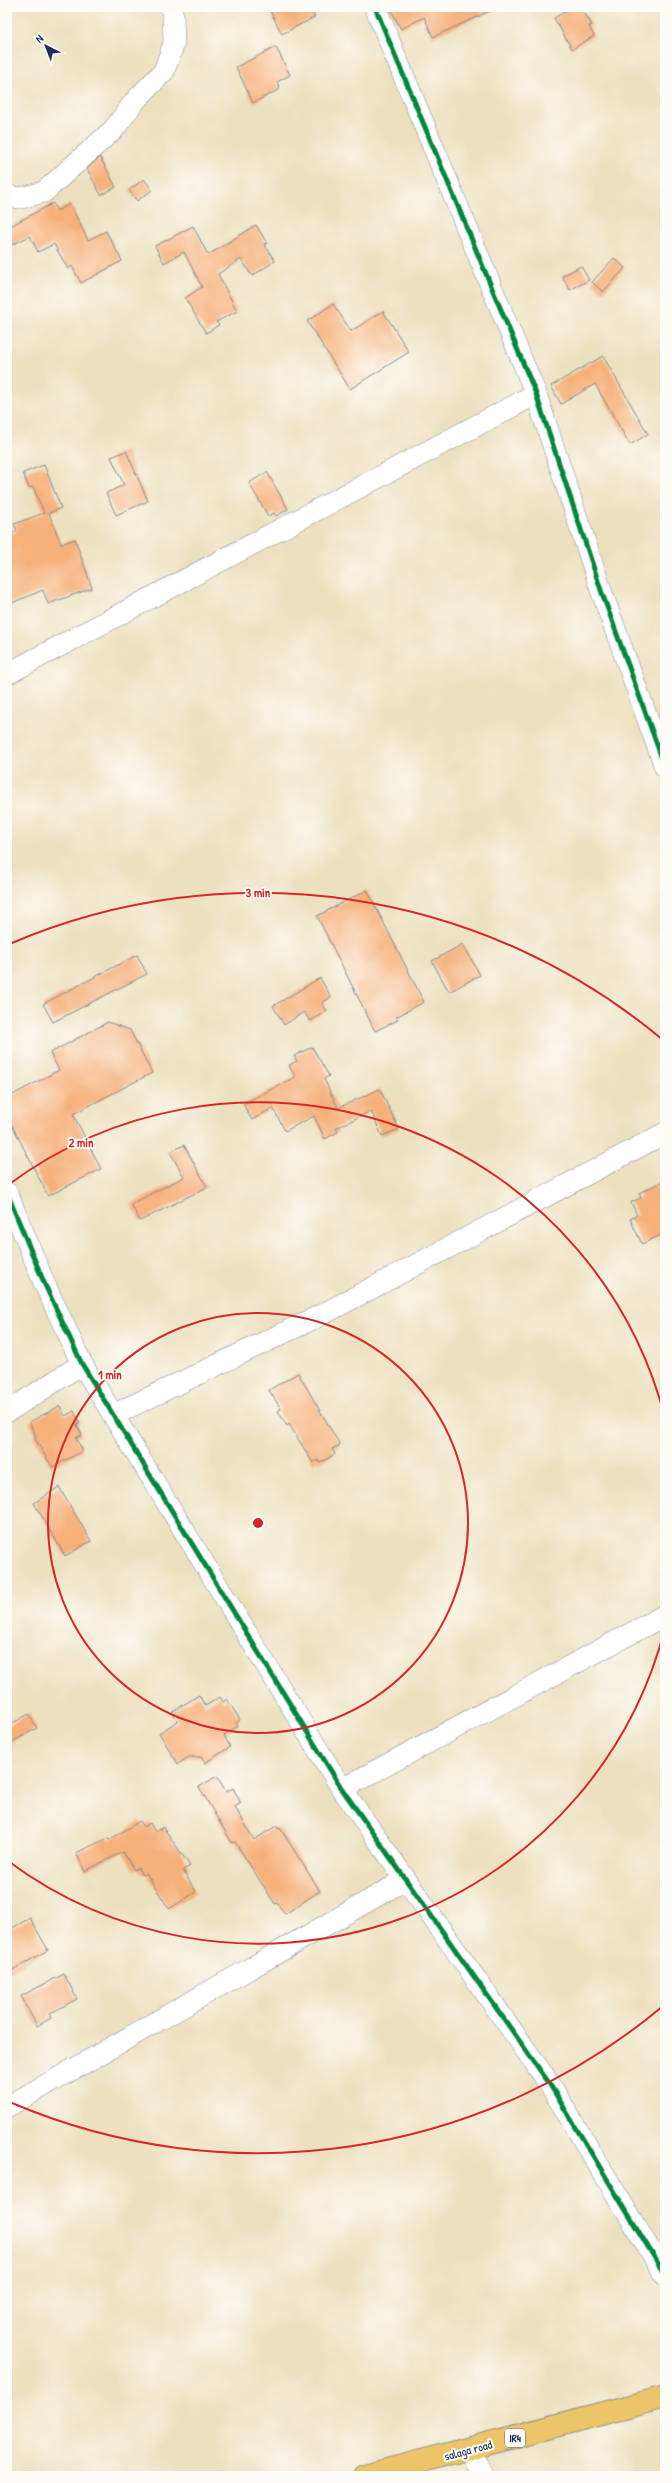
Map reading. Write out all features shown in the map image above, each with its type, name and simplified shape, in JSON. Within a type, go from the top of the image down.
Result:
[{"type":"main road","name":"salaga road","points":[[364,2476],[470,2450],[665,2397]]},
{"type":"street","points":[[7,196],[21,198],[44,192],[114,129],[134,102],[164,71],[174,43],[173,16],[171,7]]},
{"type":"street","points":[[375,7],[536,394],[602,593],[665,767]]},
{"type":"street","points":[[7,674],[536,394]]},
{"type":"street","points":[[113,1416],[323,1314],[665,1133]]},
{"type":"street","points":[[7,1193],[44,1285],[82,1364],[113,1416],[342,1789],[549,2082],[665,2275]]},
{"type":"street","points":[[7,1412],[82,1364]]},
{"type":"street","points":[[342,1789],[665,1615]]},
{"type":"street","points":[[7,2107],[405,1880]]},
{"type":"street","points":[[470,2450],[482,2476]]},
{"type":"building","points":[[268,7],[309,7],[315,17],[282,34]]},
{"type":"building","points":[[389,7],[499,7],[433,37],[424,17],[401,29]]},
{"type":"building","points":[[572,7],[581,7],[592,25],[589,26],[594,36],[572,49],[554,18]]},
{"type":"building","points":[[276,47],[290,75],[277,82],[280,89],[253,103],[236,67]]},
{"type":"building","points":[[100,157],[116,187],[101,195],[87,169]]},
{"type":"building","points":[[144,179],[152,190],[137,201],[129,190]]},
{"type":"building","points":[[53,203],[57,211],[70,204],[88,240],[106,231],[122,261],[81,283],[72,266],[68,269],[54,244],[38,252],[30,236],[7,247],[7,228]]},
{"type":"building","points":[[256,225],[267,243],[264,244],[275,261],[252,276],[241,259],[218,274],[237,311],[216,322],[219,325],[206,333],[185,298],[202,287],[184,252],[164,263],[155,246],[193,226],[208,255]]},
{"type":"building","points":[[614,258],[625,268],[603,292],[592,282]]},
{"type":"building","points":[[581,266],[589,280],[570,290],[562,276]]},
{"type":"building","points":[[333,304],[351,331],[383,311],[409,352],[350,389],[307,321]]},
{"type":"building","points":[[603,356],[648,434],[630,445],[595,384],[561,404],[551,386]]},
{"type":"building","points":[[126,451],[148,501],[116,515],[106,493],[124,485],[111,457]]},
{"type":"building","points":[[44,465],[61,508],[49,513],[61,544],[75,539],[92,588],[48,604],[43,590],[7,605],[7,535],[17,531],[14,524],[44,513],[33,487],[29,488],[23,473]]},
{"type":"building","points":[[267,472],[288,509],[276,516],[274,513],[268,516],[249,483]]},
{"type":"building","points":[[367,890],[424,1002],[396,1017],[398,1020],[375,1031],[317,916]]},
{"type":"building","points":[[463,944],[480,975],[449,992],[432,961]]},
{"type":"building","points":[[137,955],[147,974],[53,1022],[43,1004]]},
{"type":"building","points":[[320,978],[331,997],[322,1003],[327,1011],[310,1021],[304,1012],[284,1025],[273,1006]]},
{"type":"building","points":[[108,1022],[130,1030],[152,1073],[73,1114],[101,1169],[48,1196],[7,1115],[7,1098],[59,1070],[50,1053]]},
{"type":"building","points":[[312,1047],[329,1076],[324,1079],[338,1108],[380,1089],[399,1129],[382,1136],[371,1111],[336,1128],[338,1132],[325,1139],[314,1116],[285,1131],[273,1108],[252,1120],[243,1104],[295,1077],[289,1065],[297,1061],[294,1056]]},
{"type":"building","points":[[184,1145],[207,1187],[140,1221],[131,1204],[184,1177],[170,1152]]},
{"type":"building","points":[[665,1180],[665,1233],[642,1244],[630,1219],[637,1215],[631,1202],[641,1198],[639,1193]]},
{"type":"building","points":[[298,1373],[340,1445],[332,1449],[335,1454],[320,1463],[318,1460],[313,1463],[289,1424],[287,1426],[278,1411],[281,1409],[269,1390]]},
{"type":"building","points":[[60,1406],[65,1416],[74,1411],[80,1423],[77,1425],[82,1435],[76,1438],[83,1451],[52,1467],[34,1437],[36,1436],[29,1422]]},
{"type":"building","points":[[59,1487],[91,1541],[65,1556],[34,1503]]},
{"type":"building","points":[[199,1695],[205,1706],[220,1697],[223,1702],[227,1699],[240,1720],[236,1723],[238,1726],[224,1735],[230,1747],[205,1763],[201,1757],[189,1757],[178,1764],[159,1733],[178,1721],[172,1712]]},
{"type":"building","points":[[29,1714],[37,1728],[7,1745],[7,1726]]},
{"type":"building","points":[[217,1776],[226,1792],[233,1788],[241,1803],[235,1807],[254,1840],[276,1826],[278,1829],[280,1828],[320,1891],[285,1914],[277,1903],[275,1904],[235,1842],[232,1843],[199,1787]]},
{"type":"building","points":[[140,1821],[144,1827],[150,1823],[155,1832],[163,1827],[190,1866],[183,1870],[196,1892],[169,1909],[146,1873],[142,1875],[138,1868],[134,1870],[123,1852],[85,1871],[76,1853],[108,1838],[109,1840]]},
{"type":"building","points":[[30,1918],[48,1950],[7,1973],[7,1931]]},
{"type":"building","points":[[64,1974],[77,1999],[49,2014],[51,2018],[37,2026],[21,1996]]},
{"type":"cycle path","points":[[375,7],[536,394],[602,593],[665,767]]},
{"type":"cycle path","points":[[7,1193],[45,1285],[82,1364],[342,1789],[549,2083],[665,2275]]}]
